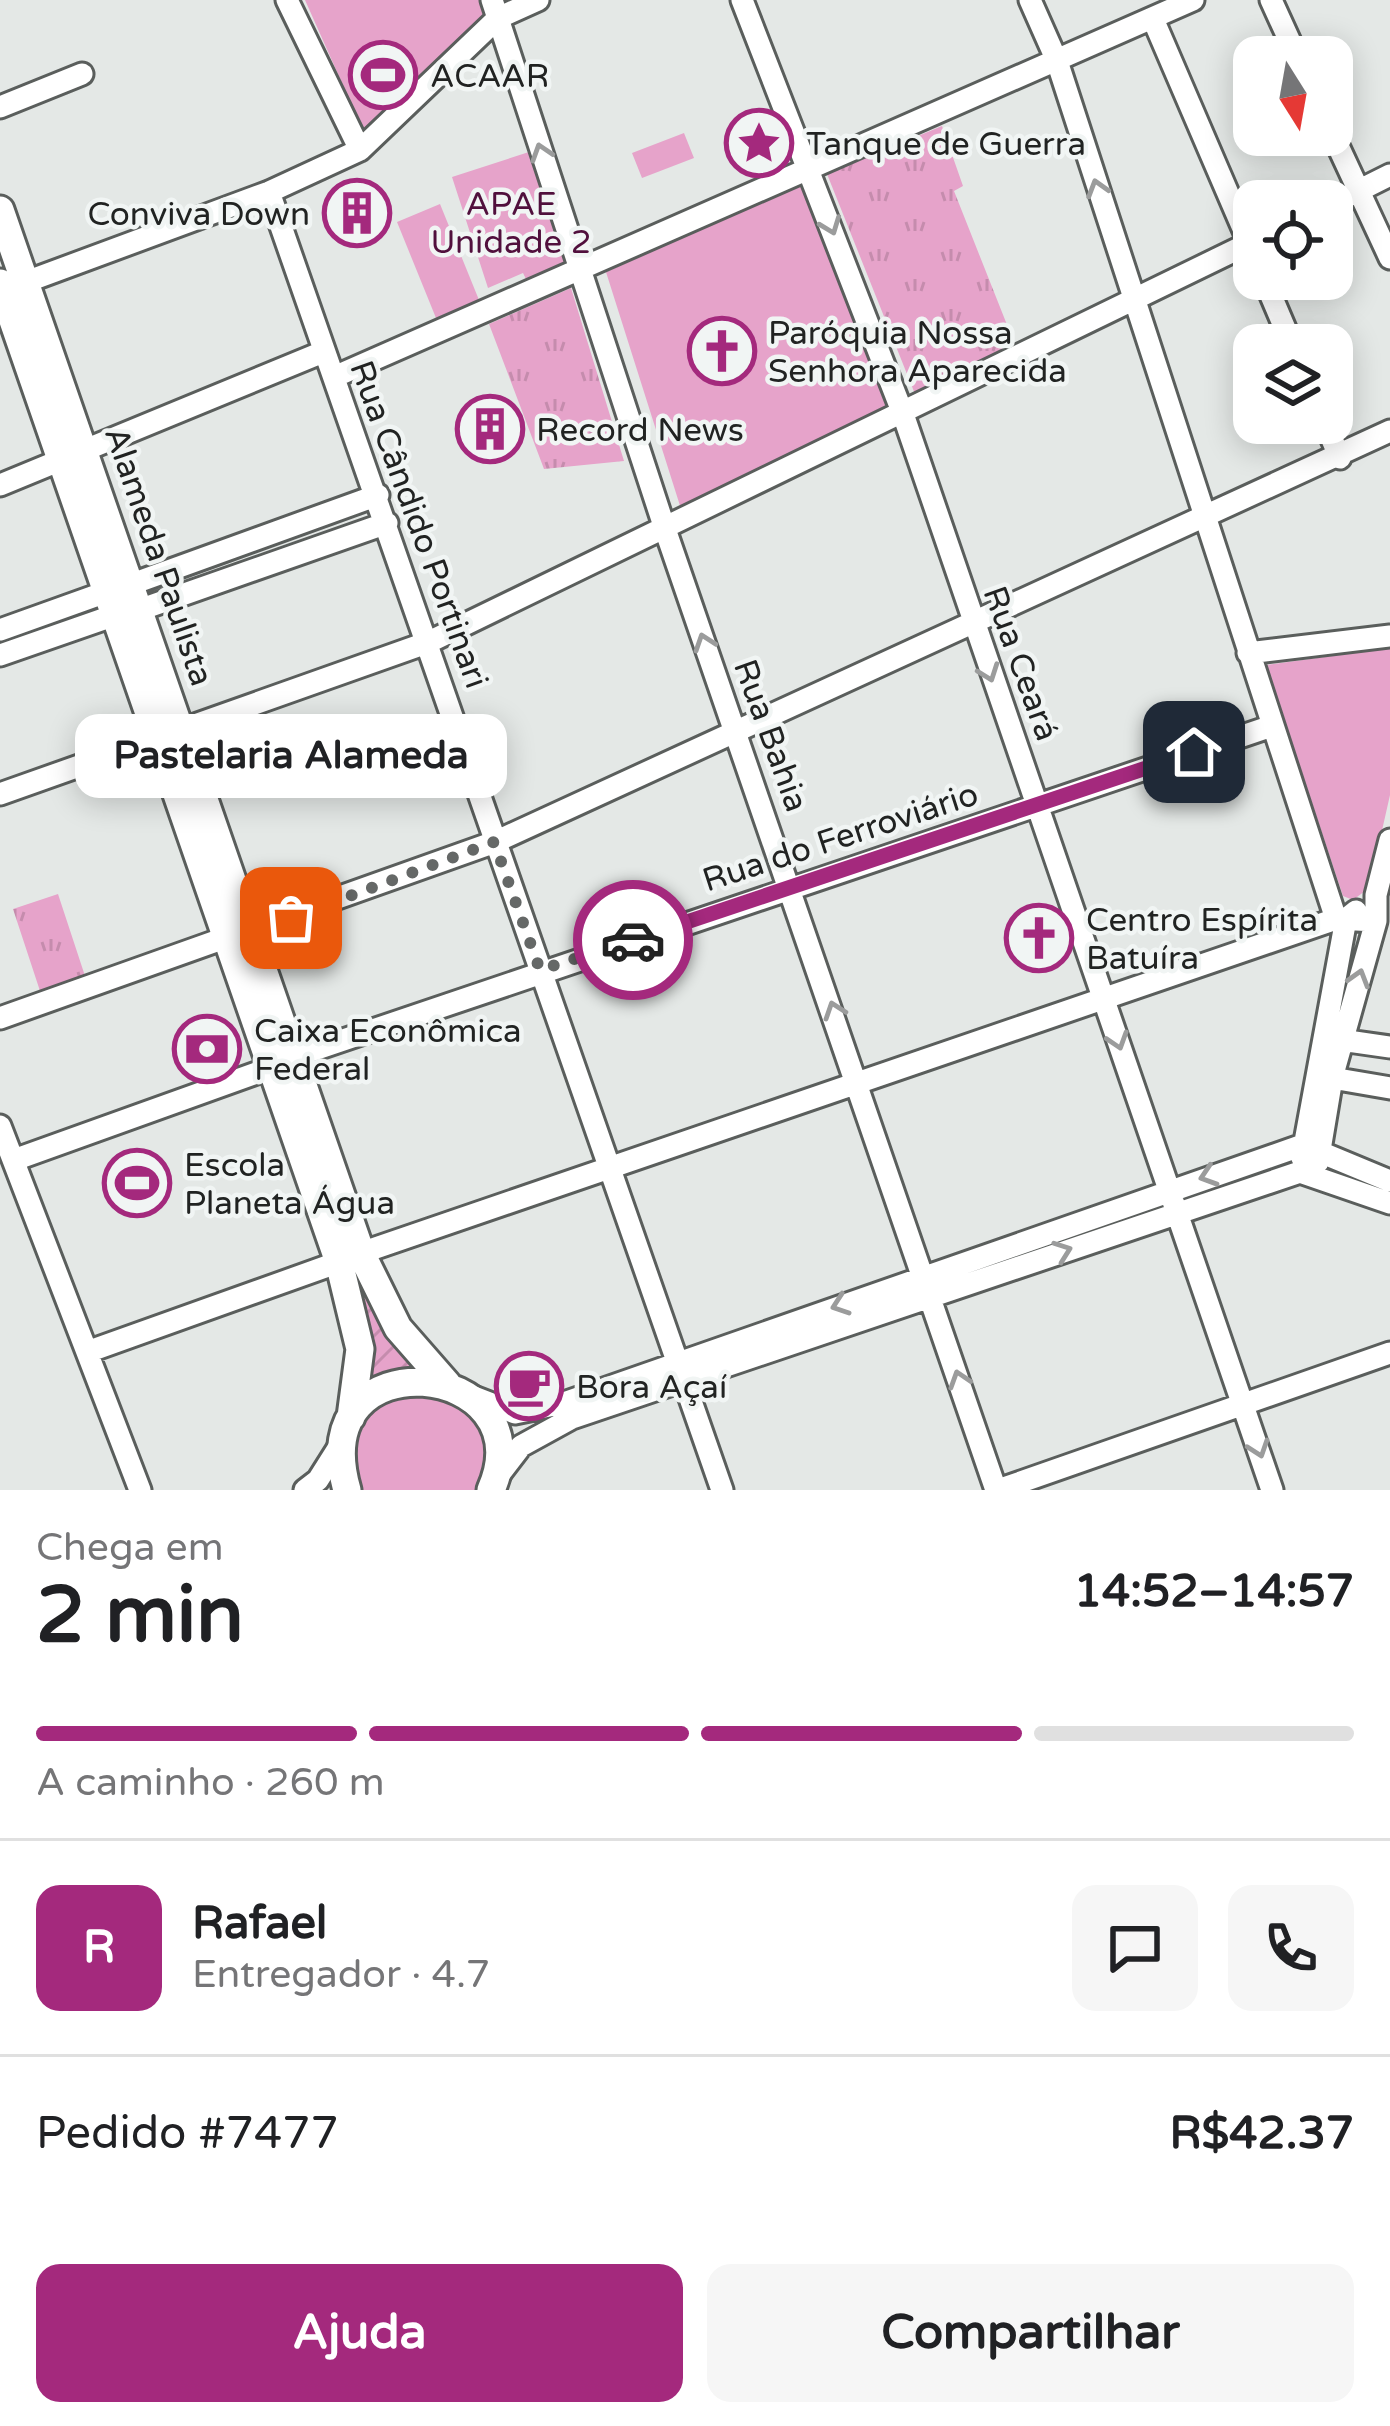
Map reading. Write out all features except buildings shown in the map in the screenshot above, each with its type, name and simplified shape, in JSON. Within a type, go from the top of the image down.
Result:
[{"type":"main road","name":"Alameda Paulista","points":[[0,210],[7,287],[125,600],[350,1258],[359,1349],[346,1430],[347,1490]]},
{"type":"main road","name":"Alameda Paulista","points":[[350,1258],[398,1328],[491,1424],[498,1462],[493,1485]]},
{"type":"main road","points":[[346,1430],[383,1388],[404,1381],[457,1389]]},
{"type":"street","points":[[287,0],[360,150]]},
{"type":"street","points":[[7,287],[269,191],[360,150],[495,9],[538,0]]},
{"type":"street","name":"Rua Ceará","points":[[742,0],[903,414],[1272,1490]]},
{"type":"street","points":[[1030,0],[1057,61],[1271,726],[1341,919],[1308,1173]]},
{"type":"street","points":[[334,376],[1192,0]]},
{"type":"street","points":[[1271,0],[1287,36]]},
{"type":"street","name":"Rua Bahia","points":[[495,9],[665,530],[997,1490]]},
{"type":"street","points":[[1153,19],[1233,203]]},
{"type":"street","points":[[0,107],[82,74]]},
{"type":"street","points":[[1342,156],[1390,258]]},
{"type":"street","points":[[1353,194],[1390,175]]},
{"type":"street","name":"Rua Cândido Portinari","points":[[269,191],[722,1490]]},
{"type":"street","points":[[0,794],[429,642],[1132,299],[1233,255]]},
{"type":"street","points":[[0,485],[323,352]]},
{"type":"street","points":[[0,1018],[494,842],[737,736],[1390,431]]},
{"type":"street","points":[[1334,444],[1340,458]]},
{"type":"street","points":[[0,655],[378,495]]},
{"type":"street","points":[[0,630],[125,600],[387,523]]},
{"type":"street","points":[[1248,653],[1390,636]]},
{"type":"street","name":"Rua do Ferroviário","points":[[14,1160],[540,970],[1271,726]]},
{"type":"street","points":[[1311,1147],[1376,921],[1376,895],[1390,840]]},
{"type":"street","points":[[90,1352],[858,1080],[1341,919],[1376,895]]},
{"type":"street","points":[[1341,919],[1376,921]]},
{"type":"street","points":[[1341,1040],[1390,1048]]},
{"type":"street","points":[[1331,1078],[1390,1088]]},
{"type":"street","points":[[0,1126],[140,1490]]},
{"type":"street","points":[[457,1389],[515,1413],[679,1372],[1171,1201],[1311,1147],[1390,1181]]},
{"type":"street","points":[[1171,1201],[1308,1173],[1390,1203]]},
{"type":"street","points":[[997,1490],[1390,1353]]},
{"type":"street","points":[[493,1485],[520,1446],[542,1430],[679,1372]]},
{"type":"street","points":[[305,1490],[318,1480],[346,1430]]},
{"type":"green space","name":"ACAAR","points":[[305,0],[483,0],[484,23],[371,128],[362,128]]},
{"type":"green space","points":[[942,126],[963,186],[954,191],[1015,345],[915,394],[827,174]]},
{"type":"green space","points":[[684,133],[694,158],[642,178],[632,153]]},
{"type":"green space","name":"APAE Unidade 2","points":[[532,151],[569,268],[530,287],[523,273],[488,288],[452,177]]},
{"type":"green space","points":[[802,183],[887,409],[682,512],[606,272]]},
{"type":"green space","points":[[440,204],[479,300],[436,318],[397,222]]},
{"type":"green space","points":[[571,288],[624,461],[544,469],[489,324]]},
{"type":"green space","points":[[1390,648],[1390,795],[1369,888],[1353,900],[1343,896],[1266,665]]},
{"type":"green space","points":[[58,894],[85,976],[40,991],[13,909]]},
{"type":"green space","points":[[362,1291],[413,1368],[368,1383]]},
{"type":"green space","points":[[431,1390],[473,1412],[491,1457],[482,1490],[359,1490],[357,1447],[365,1419],[388,1402]]},
{"type":"way so far","points":[[291,918],[494,842],[540,970],[633,940]]},
{"type":"place","name":"ACAAR","points":[[383,75]]},
{"type":"place","name":"Tanque de Guerra","points":[[759,143]]},
{"type":"place","name":"Conviva Down","points":[[357,213]]},
{"type":"place","name":"Paróquia Nossa Senhora Aparecida","points":[[722,351]]},
{"type":"place","name":"Record News","points":[[490,429]]},
{"type":"place","name":"Pastelaria Alameda","points":[[291,918]]},
{"type":"place","name":"Centro Espírita Batuíra","points":[[1039,938]]},
{"type":"place","name":"Caixa Econômica Federal","points":[[207,1049]]},
{"type":"place","name":"Escola Planeta Água","points":[[137,1183]]},
{"type":"place","name":"Bora Açaí","points":[[529,1386]]},
{"type":"route","points":[[633,940],[1194,752]]}]
